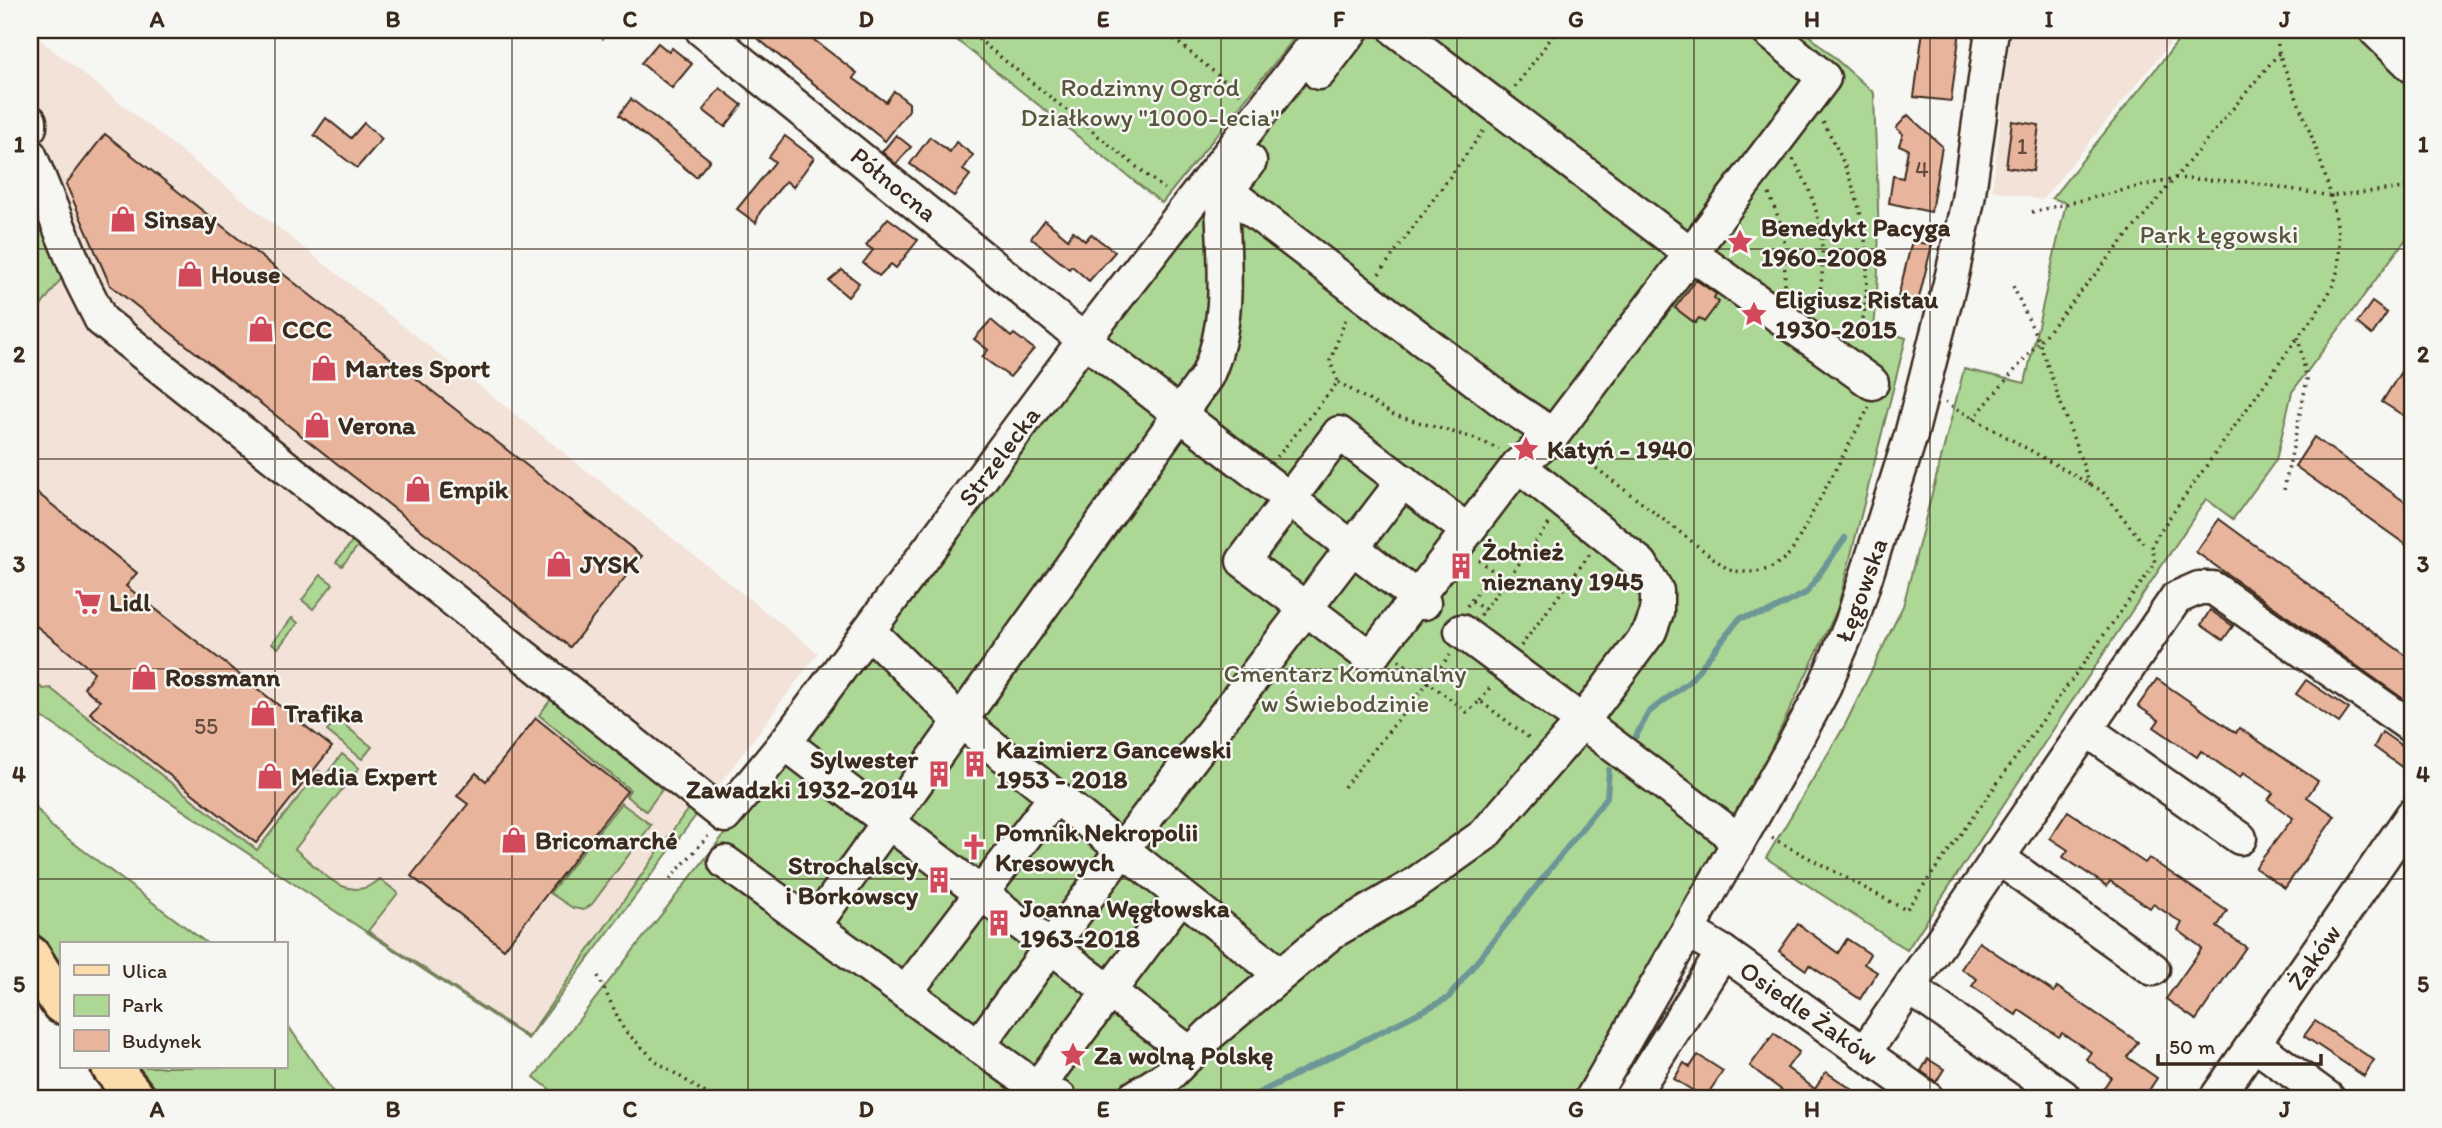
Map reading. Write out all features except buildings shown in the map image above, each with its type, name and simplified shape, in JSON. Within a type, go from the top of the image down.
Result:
[{"type":"main road","points":[[30,955],[60,1002]]},
{"type":"main road","points":[[112,1068],[135,1098]]},
{"type":"street","name":"Północna","points":[[702,30],[1084,340],[1352,548],[1422,602],[1462,626],[1503,663],[1724,830],[1743,835]]},
{"type":"street","name":"Strzelecka","points":[[725,816],[785,743],[1084,340],[1325,30]]},
{"type":"street","points":[[814,926],[1207,376],[1217,355],[1226,303],[1222,203],[1227,191],[1352,30]]},
{"type":"street","points":[[1396,30],[1689,252],[1861,375]]},
{"type":"street","points":[[1471,544],[1403,481],[1339,433],[1288,497],[1243,561],[1367,655],[1372,656],[1471,544],[1521,462],[1553,435],[1689,252],[1779,141],[1824,78],[1767,30]]},
{"type":"street","name":"Łęgowska","points":[[1592,1098],[1822,692],[1851,624],[1878,547],[1923,391],[1952,275],[1970,187],[1992,30]]},
{"type":"street","points":[[2375,30],[2412,66]]},
{"type":"street","points":[[30,121],[30,127]]},
{"type":"street","points":[[30,155],[80,278],[101,320],[725,816]]},
{"type":"street","points":[[1227,191],[1508,405],[1553,435]]},
{"type":"street","points":[[1133,1098],[1155,1087],[1280,974],[1331,933],[1412,886],[1484,835],[1554,756],[1574,716],[1650,631],[1657,612],[1657,591],[1642,564],[1521,462]]},
{"type":"street","points":[[978,1046],[1121,851],[1403,481]]},
{"type":"street","points":[[1865,1052],[2176,598],[2199,587],[2213,588],[2412,727]]},
{"type":"street","points":[[869,631],[959,720],[1121,851],[1280,974]]},
{"type":"street","points":[[2087,730],[2240,838]]},
{"type":"street","points":[[785,743],[1111,990],[1191,1054]]},
{"type":"street","points":[[906,992],[1055,797]]},
{"type":"street","name":"Żaków","points":[[2216,1098],[2412,815]]},
{"type":"street","points":[[1997,857],[2152,969]]},
{"type":"street","points":[[725,862],[978,1046],[1049,1093],[1111,990],[1180,897]]},
{"type":"street","name":"Osiedle Żaków","points":[[1688,931],[1723,952],[1865,1052],[1921,1097]]},
{"type":"street","points":[[1631,1098],[1723,952]]},
{"type":"street","points":[[1910,988],[2063,1096]]},
{"type":"street","points":[[2254,1044],[2328,1098]]},
{"type":"path","points":[[599,30],[603,38],[625,30]]},
{"type":"path","points":[[967,30],[1164,189]]},
{"type":"path","points":[[1163,30],[1242,95]]},
{"type":"path","points":[[1521,462],[1470,436],[1394,415],[1338,382],[1330,361],[1342,323],[1557,30]]},
{"type":"path","points":[[1743,835],[1906,910],[2155,564],[2152,545],[2160,531],[2324,302],[2338,269],[2338,230],[2331,196],[2279,53],[2276,30]]},
{"type":"path","points":[[1973,419],[2279,53]]},
{"type":"path","points":[[1553,435],[1730,570],[1756,575],[1777,567],[1792,551],[1874,398],[1861,375],[1858,340],[1869,286],[1865,231],[1847,168],[1809,99]]},
{"type":"path","points":[[1779,141],[1802,173],[1814,203],[1822,238],[1822,288],[1810,338]]},
{"type":"path","points":[[1755,170],[1784,232],[1786,286],[1777,314]]},
{"type":"path","points":[[2032,212],[2175,178],[2249,182],[2331,196],[2412,187]]},
{"type":"path","points":[[1822,238],[1865,231]]},
{"type":"path","points":[[2012,284],[2039,342],[2090,485]]},
{"type":"path","points":[[2284,490],[2307,380],[2298,337]]},
{"type":"path","points":[[1262,476],[1338,382]]},
{"type":"path","points":[[1942,400],[2102,491],[2143,544]]},
{"type":"path","points":[[1462,626],[1484,610],[1566,502]]},
{"type":"path","points":[[1380,646],[1467,712],[1479,701],[1503,663],[1606,533]]},
{"type":"path","points":[[1471,544],[1506,581]]},
{"type":"path","points":[[1344,787],[1428,683],[1462,626],[1471,600],[1484,583]]},
{"type":"path","points":[[1471,600],[1484,610]]},
{"type":"path","points":[[1479,701],[1554,756]]},
{"type":"path","points":[[670,879],[725,816]]},
{"type":"path","points":[[598,976],[624,1030],[656,1061],[713,1098]]},
{"type":"shaded area","points":[[2011,30],[2181,30],[2042,200],[1992,190]]},
{"type":"shaded area","points":[[30,32],[818,653],[528,1039],[30,709]]},
{"type":"green space","name":"Rodzinny Ogród Działkowy \"1000-lecia\"","points":[[944,30],[1301,30],[1162,203]]},
{"type":"green space","name":"Cmentarz Komunalny w Świebodzinie","points":[[1334,30],[1803,30],[1874,93],[1878,239],[1874,328],[1906,338],[1837,610],[1741,812],[1575,1098],[561,1098],[534,1077],[861,660]]},
{"type":"green space","name":"Park Łęgowski","points":[[2187,30],[2354,30],[2412,87],[2412,231],[2292,392],[2276,460],[2233,519],[2206,499],[1907,950],[1766,858],[1845,725],[1903,606],[1964,369],[2025,383],[2066,203],[2052,198]]},
{"type":"green space","points":[[30,190],[63,276],[30,321]]},
{"type":"green space","points":[[356,537],[362,541],[342,566],[336,562]]},
{"type":"green space","points":[[321,575],[333,584],[313,609],[302,600]]},
{"type":"green space","points":[[292,618],[298,623],[278,648],[272,643]]},
{"type":"green space","points":[[30,678],[43,689],[50,688],[257,850],[319,771],[325,776],[342,754],[359,768],[295,849],[325,875],[346,887],[368,887],[380,879],[398,893],[368,931],[528,1037],[685,813],[692,807],[700,810],[528,1039],[30,709]]},
{"type":"green space","points":[[556,693],[659,782],[661,791],[646,811],[626,796],[630,790],[539,715]]},
{"type":"green space","points":[[337,719],[372,747],[362,759],[327,731]]},
{"type":"green space","points":[[30,800],[51,826],[205,942],[60,942],[60,966],[30,922]]},
{"type":"green space","points":[[621,803],[651,825],[592,904],[584,910],[573,908],[550,893]]},
{"type":"green space","points":[[287,1024],[337,1098],[163,1098],[140,1068],[287,1068]]},
{"type":"waterway","points":[[1636,736],[1649,712],[1689,682],[1740,618],[1767,613],[1806,593],[1845,538]]},
{"type":"waterway","points":[[1251,1097],[1448,998],[1607,797],[1609,770]]},
{"type":"place","name":"Sinsay","points":[[123,219]]},
{"type":"place","name":"Benedykt Pacyga 1960-2008","points":[[1740,242]]},
{"type":"place","name":"House","points":[[190,274]]},
{"type":"place","name":"Eligiusz Ristau 1930-2015","points":[[1754,314]]},
{"type":"place","name":"CCC","points":[[261,329]]},
{"type":"place","name":"Martes Sport","points":[[324,368]]},
{"type":"place","name":"Verona","points":[[317,425]]},
{"type":"place","name":"Katyń - 1940","points":[[1526,449]]},
{"type":"place","name":"Empik","points":[[418,489]]},
{"type":"place","name":"JYSK","points":[[559,564]]},
{"type":"place","name":"Żołnież nieznany 1945","points":[[1461,566]]},
{"type":"place","name":"Lidl","points":[[88,602]]},
{"type":"place","name":"Rossmann","points":[[144,677]]},
{"type":"place","name":"Trafika","points":[[263,713]]},
{"type":"place","name":"Kazimierz Gancewski 1953 - 2018","points":[[975,764]]},
{"type":"place","name":"Sylwester Zawadzki 1932-2014","points":[[939,774]]},
{"type":"place","name":"Media Expert","points":[[270,776]]},
{"type":"place","name":"Bricomarché","points":[[514,840]]},
{"type":"place","name":"Pomnik Nekropolii Kresowych","points":[[974,847]]},
{"type":"place","name":"Strochalscy i Borkowscy","points":[[939,880]]},
{"type":"place","name":"Joanna Węgłowska 1963-2018","points":[[999,923]]},
{"type":"place","name":"Za wolną Polskę","points":[[1073,1055]]}]
